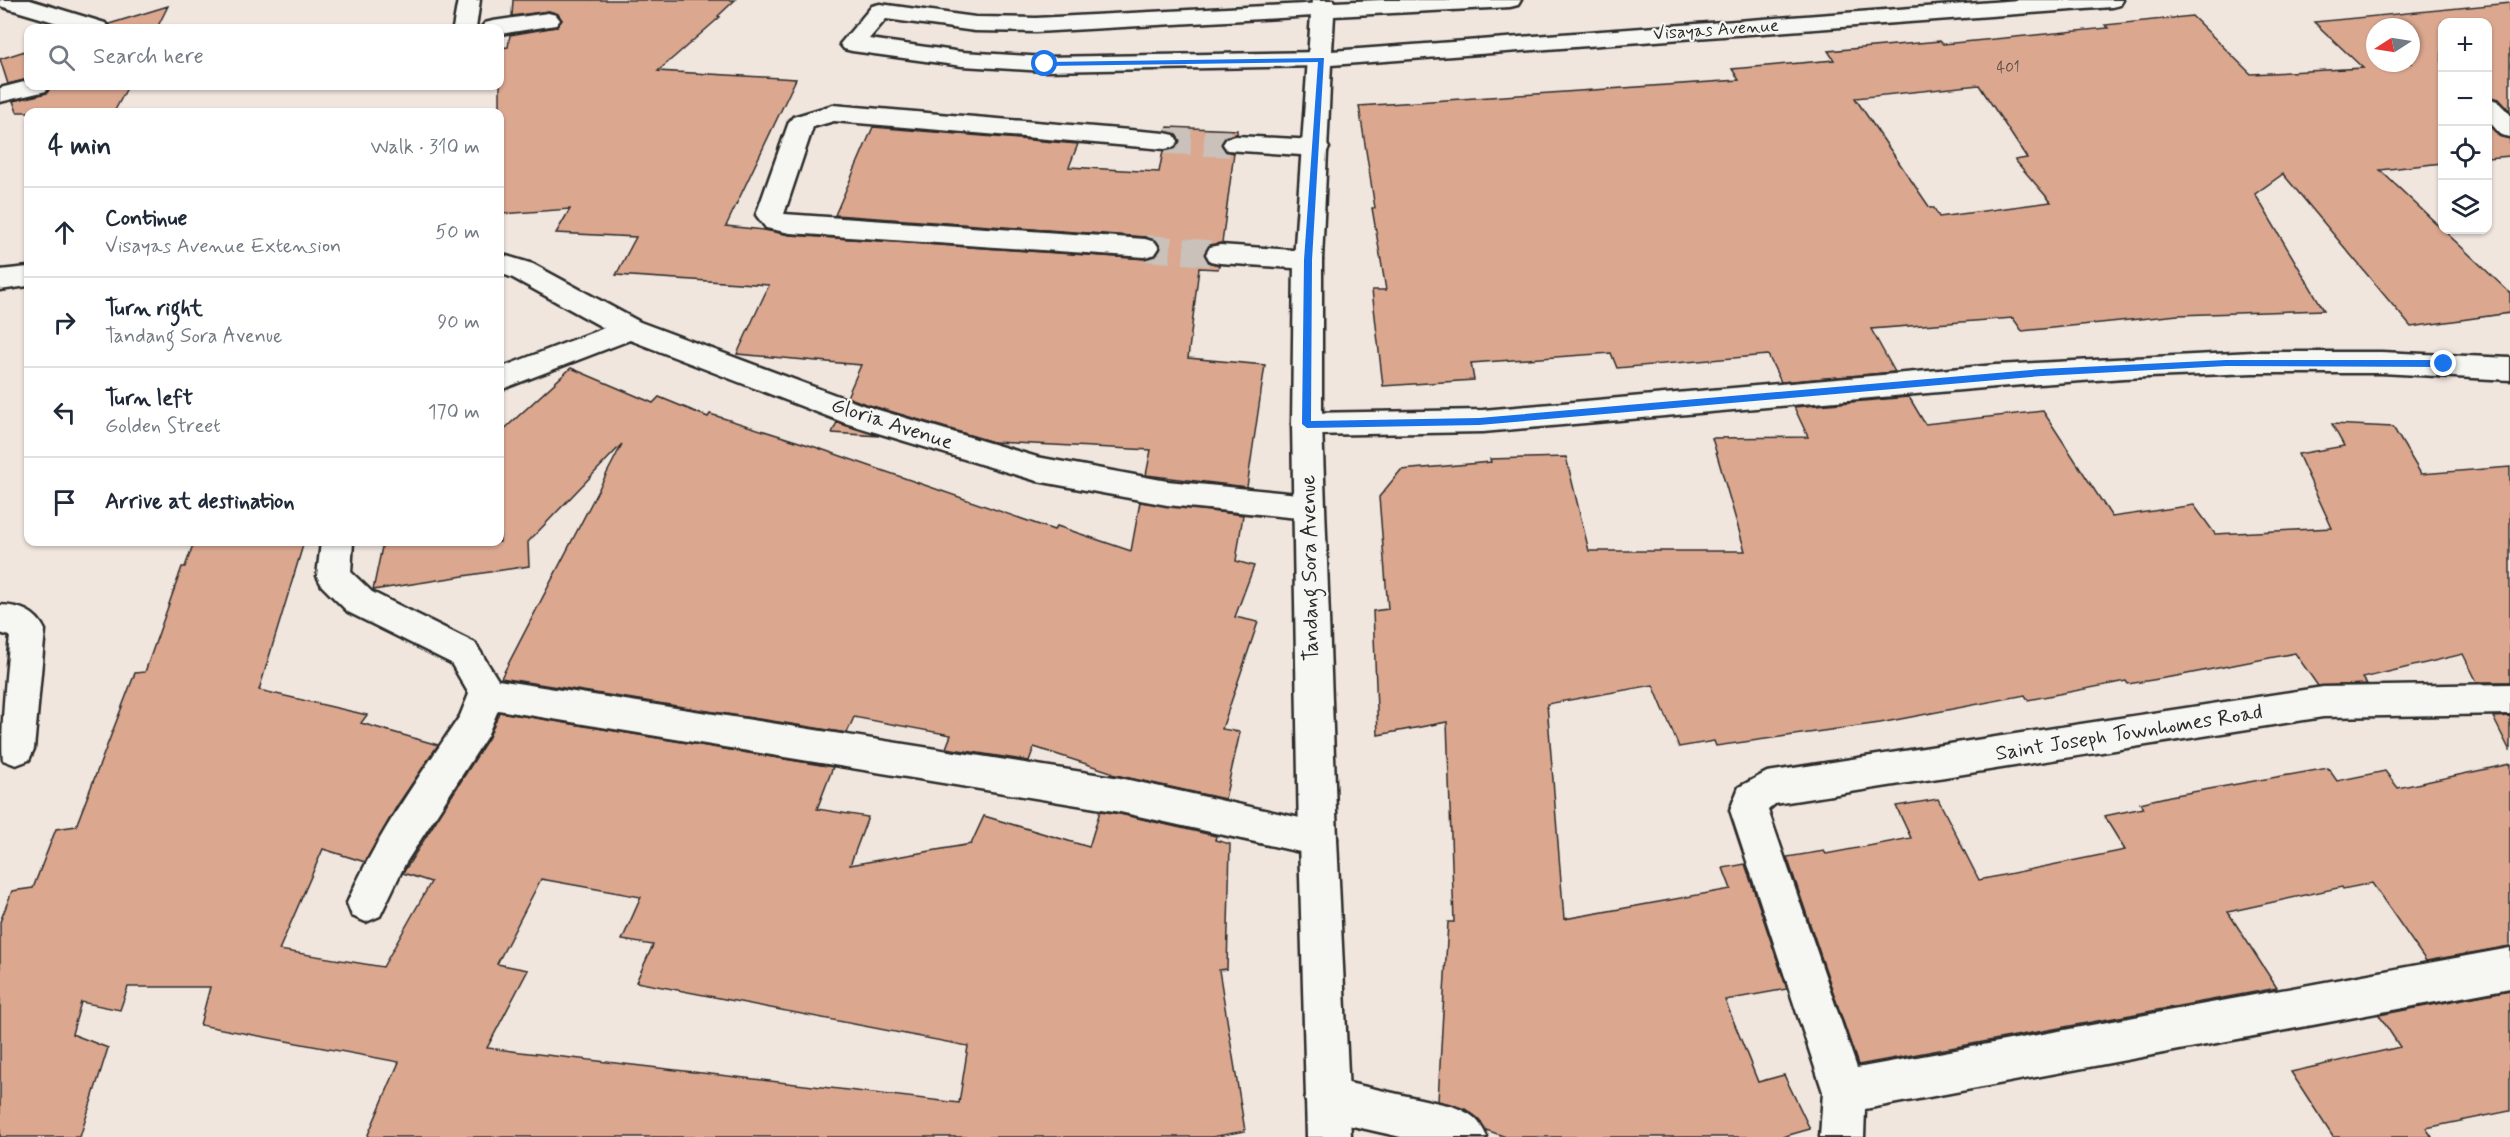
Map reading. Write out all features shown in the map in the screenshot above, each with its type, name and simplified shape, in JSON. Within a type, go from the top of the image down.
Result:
[{"type":"street","points":[[6,0],[84,24]]},
{"type":"street","points":[[466,24],[469,0]]},
{"type":"street","points":[[1323,5],[1510,0]]},
{"type":"street","name":"Visayas Avenue","points":[[1323,5],[1036,25],[975,24],[880,11],[852,44],[962,59],[1045,64],[1321,59],[2046,2],[2112,0]]},
{"type":"street","name":"Tandang Sora Avenue","points":[[1323,5],[1308,260],[1307,424],[1328,1118]]},
{"type":"street","points":[[504,26],[548,20]]},
{"type":"street","points":[[0,95],[24,89]]},
{"type":"street","points":[[2492,111],[2510,129]]},
{"type":"street","points":[[1145,248],[790,224],[776,222],[769,215],[802,122],[833,113],[1165,141]]},
{"type":"street","points":[[1236,144],[1316,148]]},
{"type":"street","points":[[1220,254],[1308,260]]},
{"type":"street","name":"Gloria Avenue","points":[[504,264],[523,271],[630,329],[856,414],[1037,469],[1167,493],[1308,507]]},
{"type":"street","points":[[0,279],[24,278]]},
{"type":"street","points":[[504,377],[630,329]]},
{"type":"street","points":[[1307,424],[1479,421],[2042,373],[2226,363],[2444,364],[2510,369]]},
{"type":"street","points":[[337,546],[334,576],[360,602],[463,653],[487,693],[1120,795],[1318,839]]},
{"type":"street","points":[[0,619],[15,620],[28,630],[16,749]]},
{"type":"street","points":[[366,903],[392,851],[474,725],[487,693]]},
{"type":"street","name":"Saint Joseph Townhomes Road","points":[[1844,1092],[1749,810],[1752,799],[1767,789],[2323,702],[2510,699]]},
{"type":"street","points":[[1842,1137],[1844,1092],[2510,968]]},
{"type":"street","points":[[1328,1118],[1452,1127],[1465,1137]]},
{"type":"building","points":[[513,0],[735,0],[718,16],[720,17],[658,71],[796,79],[726,226],[790,235],[1146,259],[1157,255],[1161,247],[1156,240],[1145,237],[835,215],[873,127],[1078,144],[1069,167],[1159,172],[1163,151],[1174,149],[1180,142],[1176,134],[1167,131],[1168,127],[1237,130],[1237,134],[1227,136],[1221,143],[1225,151],[1234,153],[1222,243],[1210,245],[1204,253],[1208,262],[1219,265],[1218,269],[1199,268],[1188,358],[1265,365],[1247,487],[1146,475],[1151,450],[993,442],[866,404],[847,397],[861,365],[737,354],[769,285],[616,275],[636,237],[556,233],[570,209],[504,214],[504,108],[500,108],[500,90],[504,90],[504,48],[508,47],[510,35],[556,27],[562,20],[558,14],[549,11],[512,16]]},
{"type":"building","points":[[2510,3],[2510,111],[2499,99],[2492,97],[2492,18],[2438,18],[2438,163],[2380,170],[2438,225],[2438,234],[2448,234],[2510,293],[2510,313],[2411,327],[2283,174],[2255,194],[2324,310],[2178,315],[2022,331],[2013,318],[1871,329],[1895,372],[1781,382],[1768,355],[1617,368],[1611,353],[1471,363],[1474,380],[1383,386],[1372,290],[1386,290],[1372,208],[1375,208],[1359,106],[1739,80],[1732,69],[1834,60],[1828,51],[1940,41],[1943,44],[2108,28],[2105,25],[2192,16],[2251,74],[2363,68],[2314,22]],"holes":[[[1979,85],[2027,158],[2015,160],[2051,202],[1939,217],[1934,208],[1930,208],[1855,98]]]},
{"type":"building","points":[[168,6],[159,24],[109,24]]},
{"type":"building","points":[[24,51],[24,80],[8,84],[0,59]]},
{"type":"building","points":[[49,90],[126,90],[116,108],[24,108],[24,112],[17,112],[13,101],[47,93]]},
{"type":"building","points":[[2492,128],[2499,136],[2510,139],[2510,156],[2492,158]]},
{"type":"building","points":[[571,368],[653,403],[659,397],[708,417],[710,414],[815,447],[1054,530],[1057,526],[1131,551],[1140,502],[1243,515],[1236,561],[1254,566],[1235,617],[1258,622],[1222,729],[1240,732],[1225,799],[1111,774],[1111,772],[1034,747],[1029,761],[946,748],[951,735],[854,717],[847,733],[501,678],[622,444],[528,542],[529,566],[373,590],[382,546],[504,546],[504,429]]},
{"type":"building","points":[[1909,397],[1925,424],[2043,411],[2112,517],[2194,505],[2215,534],[2332,528],[2298,454],[2344,446],[2332,424],[2393,427],[2421,474],[2510,467],[2510,682],[2477,682],[2463,654],[2363,678],[2367,684],[2318,686],[2295,653],[2177,676],[2128,684],[2126,681],[2028,700],[2025,695],[1880,723],[1716,746],[1714,741],[1679,747],[1653,685],[1547,704],[1564,919],[1731,889],[1723,868],[1745,864],[1787,989],[1725,1000],[1758,1082],[1784,1075],[1810,1129],[1782,1137],[1506,1137],[1486,1130],[1479,1119],[1465,1109],[1438,1101],[1448,922],[1454,922],[1447,722],[1378,735],[1373,611],[1388,609],[1379,497],[1401,470],[1491,462],[1490,459],[1566,457],[1589,551],[1745,551],[1712,438],[1808,437],[1794,407]]},
{"type":"building","points":[[837,422],[844,425],[879,436],[832,433]]},
{"type":"building","points":[[193,546],[303,546],[259,690],[367,715],[361,723],[438,745],[397,806],[365,862],[323,849],[279,950],[383,967],[431,882],[403,873],[489,737],[499,712],[833,767],[817,809],[868,817],[850,865],[971,844],[984,816],[1089,847],[1100,811],[1120,814],[1216,836],[1215,840],[1230,844],[1227,969],[1219,970],[1245,1131],[1212,1137],[367,1137],[399,1062],[200,1025],[210,987],[128,987],[120,1010],[81,1002],[72,1034],[108,1048],[80,1137],[0,1137],[0,922],[12,891],[33,888],[56,829],[76,826],[135,673],[145,672],[182,567],[185,567]],"holes":[[[541,879],[641,897],[622,940],[653,945],[636,982],[968,1046],[959,1103],[487,1048],[528,970],[497,964]]]},
{"type":"building","points":[[2510,716],[2510,751],[2493,717]]},
{"type":"building","points":[[2510,764],[2510,946],[2426,961],[2372,883],[2343,889],[2342,887],[2228,912],[2277,988],[1858,1065],[1787,857],[1824,851],[1826,854],[1911,838],[1896,806],[1938,799],[1979,880],[2125,850],[2104,816],[2143,808],[2140,803],[2170,796],[2328,768],[2337,781],[2385,771],[2398,788]]},
{"type":"building","points":[[2510,990],[2510,1111],[2426,1128],[2432,1137],[2333,1137],[2291,1072],[2400,1047],[2379,1015]]},
{"type":"tunnel","points":[[1165,141],[1236,144]]},
{"type":"tunnel","points":[[1145,248],[1220,254]]},
{"type":"route","points":[[1045,64],[1321,59],[1308,260],[1307,424],[1479,421],[2042,373],[2226,363],[2444,364]]}]
